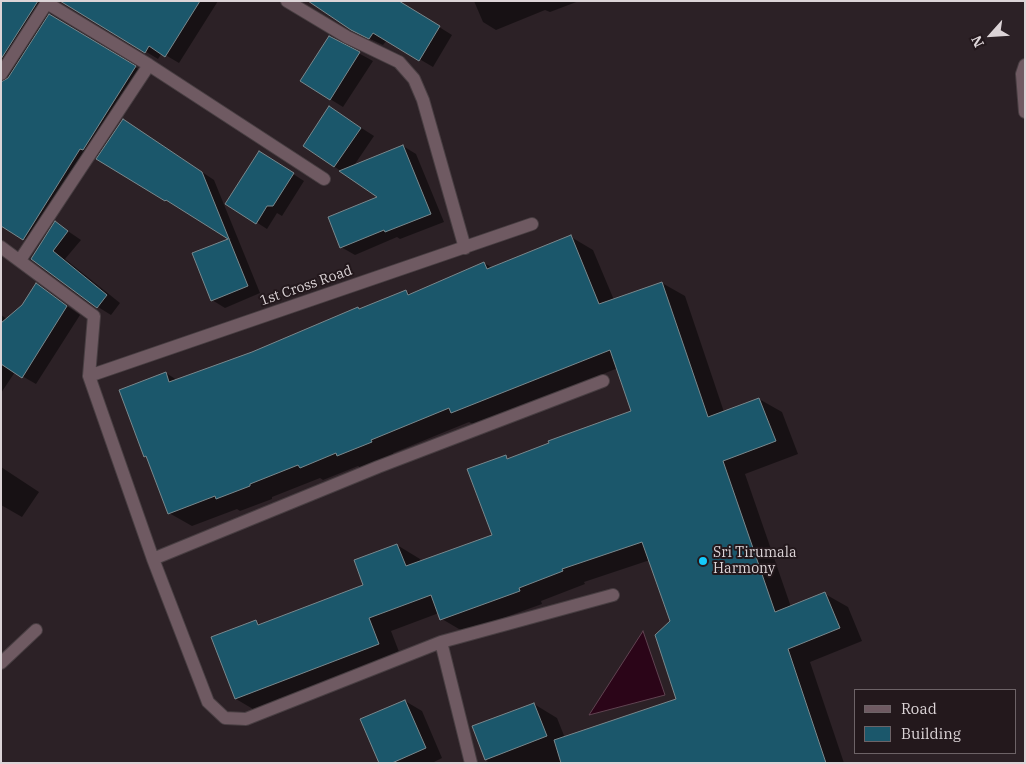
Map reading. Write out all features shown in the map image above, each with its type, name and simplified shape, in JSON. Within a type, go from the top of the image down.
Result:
[{"type":"street","points":[[288,1],[347,37],[398,62],[414,79],[423,100],[465,248]]},
{"type":"street","points":[[1,74],[48,2],[149,65],[324,180]]},
{"type":"street","points":[[1025,64],[1022,74],[1025,112]]},
{"type":"street","points":[[20,260],[149,65]]},
{"type":"street","name":"1st Cross Road","points":[[89,376],[532,224]]},
{"type":"street","points":[[1,247],[94,316],[89,376],[153,559],[208,702],[225,718],[246,719],[441,642],[613,595]]},
{"type":"street","points":[[153,559],[378,467],[603,381]]},
{"type":"street","points":[[1,663],[36,630]]},
{"type":"street","points":[[441,642],[471,763]]},
{"type":"shaded area","points":[[643,631],[665,695],[589,715]]},
{"type":"building","points":[[1,1],[38,1],[1,59]]},
{"type":"building","points":[[60,1],[200,1],[165,57],[149,46],[145,53]]},
{"type":"building","points":[[308,1],[399,1],[440,26],[419,61],[373,33],[369,39],[351,30]]},
{"type":"building","points":[[49,14],[136,66],[83,150],[80,149],[23,240],[1,226],[1,82],[8,78]]},
{"type":"building","points":[[329,36],[360,52],[330,100],[300,81]]},
{"type":"building","points":[[329,106],[361,128],[334,167],[303,146]]},
{"type":"building","points":[[123,119],[202,172],[248,286],[211,301],[192,253],[228,239],[96,159]]},
{"type":"building","points":[[403,145],[431,214],[340,248],[328,217],[377,197],[339,171]]},
{"type":"building","points":[[259,151],[294,173],[273,206],[267,206],[256,224],[225,204]]},
{"type":"building","points":[[55,221],[68,231],[53,251],[107,295],[97,308],[31,259]]},
{"type":"building","points":[[571,235],[599,304],[662,282],[708,417],[759,398],[776,441],[723,461],[775,612],[825,592],[840,628],[788,649],[826,763],[561,763],[554,740],[676,699],[655,635],[670,621],[642,542],[562,569],[563,571],[519,588],[520,591],[440,620],[431,595],[369,618],[379,644],[235,699],[211,637],[256,620],[258,625],[363,585],[354,560],[397,544],[406,566],[492,535],[467,469],[506,455],[507,459],[549,443],[548,441],[631,411],[610,350],[451,413],[449,408],[337,456],[336,453],[300,468],[298,465],[216,499],[215,496],[168,514],[119,390],[166,372],[169,382],[252,352],[358,307],[359,309],[406,290],[408,295],[484,262],[487,269]]},
{"type":"building","points":[[36,283],[67,306],[22,378],[1,364],[1,323],[22,305]]},
{"type":"building","points":[[405,700],[426,748],[392,763],[379,763],[360,719]]},
{"type":"building","points":[[534,703],[547,736],[485,760],[472,726]]},
{"type":"place","name":"Sri Tirumala Harmony","points":[[703,561]]}]
